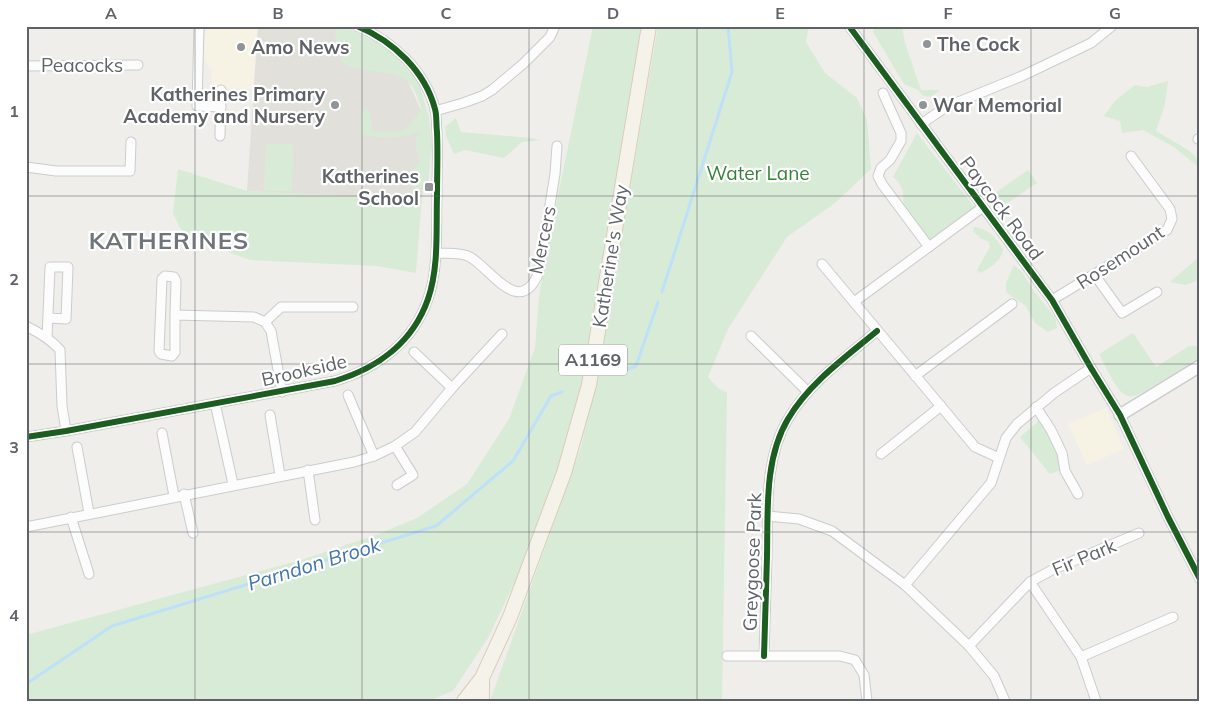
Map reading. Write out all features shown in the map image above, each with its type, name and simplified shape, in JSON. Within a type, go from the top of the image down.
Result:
[{"type":"main road","name":"Katherine's Way","points":[[464,701],[482,678],[510,617],[554,501],[574,439],[588,385],[649,26]]},
{"type":"main road","name":"Katherine's Way","points":[[482,678],[482,701]]},
{"type":"street","points":[[199,26],[197,106],[221,106]]},
{"type":"street","name":"Brookside","points":[[26,437],[66,432],[335,381],[355,375],[373,366],[391,353],[408,336],[428,298],[436,253],[437,144],[435,111],[428,90],[415,69],[398,51],[373,33],[357,26]]},
{"type":"street","points":[[435,111],[464,103],[492,90],[523,64],[550,37],[555,26]]},
{"type":"street","name":"Paycock Road","points":[[849,26],[1052,300],[1120,415],[1168,517],[1200,579]]},
{"type":"street","points":[[921,124],[946,107],[1022,76],[1091,43],[1112,26]]},
{"type":"street","name":"Peacocks","points":[[26,66],[138,65]]},
{"type":"street","points":[[220,136],[221,90]]},
{"type":"street","points":[[883,94],[901,133],[901,141],[890,160],[881,168],[878,176],[929,247]]},
{"type":"street","points":[[26,168],[35,170],[130,172],[132,142]]},
{"type":"street","name":"Mercers","points":[[436,253],[465,255],[472,258],[509,290],[519,291],[528,288],[536,281],[555,174],[557,146]]},
{"type":"street","name":"Rosemount","points":[[1052,300],[1167,230],[1172,219],[1170,209],[1131,156]]},
{"type":"street","points":[[854,302],[983,207]]},
{"type":"street","points":[[822,264],[975,447],[999,458]]},
{"type":"street","points":[[47,338],[50,267],[68,267],[66,319],[48,318]]},
{"type":"street","points":[[1094,274],[1122,313],[1157,292]]},
{"type":"street","points":[[165,276],[174,277],[176,281],[175,315],[175,352],[172,356],[161,354],[159,351],[160,315],[162,279],[165,276]]},
{"type":"street","points":[[915,376],[1012,304]]},
{"type":"street","points":[[265,322],[281,307],[353,307]]},
{"type":"street","points":[[175,315],[254,318],[265,322],[270,331],[282,392]]},
{"type":"street","points":[[26,326],[47,338],[60,350],[62,406],[66,432]]},
{"type":"street","name":"Greygoose Park","points":[[764,656],[767,516],[776,445],[788,418],[808,392],[834,367],[877,331]]},
{"type":"street","points":[[26,527],[233,484],[354,462],[374,456],[395,446],[415,432],[452,388],[502,334]]},
{"type":"street","points":[[751,336],[808,392]]},
{"type":"street","points":[[414,352],[452,388]]},
{"type":"street","points":[[1120,415],[1200,366]]},
{"type":"street","points":[[905,585],[991,482],[1006,438],[1023,417],[1091,368]]},
{"type":"street","points":[[348,395],[374,456]]},
{"type":"street","points":[[215,403],[233,484]]},
{"type":"street","points":[[881,454],[941,406]]},
{"type":"street","points":[[1036,407],[1051,430],[1062,453],[1065,471],[1078,494]]},
{"type":"street","points":[[270,415],[280,476]]},
{"type":"street","points":[[162,433],[174,496]]},
{"type":"street","points":[[395,446],[413,475],[398,485]]},
{"type":"street","points":[[77,447],[89,513]]},
{"type":"street","points":[[308,470],[315,520]]},
{"type":"street","points":[[184,494],[193,533]]},
{"type":"street","name":"Greygoose Park","points":[[767,516],[799,520],[832,531],[905,585],[969,646],[994,676],[1005,701]]},
{"type":"street","points":[[71,517],[89,574]]},
{"type":"street","name":"Fir Park","points":[[969,646],[1030,582],[1052,570],[1139,533]]},
{"type":"street","name":"Fir Park","points":[[1030,582],[1081,658],[1096,701]]},
{"type":"street","points":[[1081,658],[1173,617]]},
{"type":"street","points":[[728,656],[840,656],[855,660],[864,675],[867,701]]},
{"type":"shaded area","points":[[208,26],[258,26],[253,89],[225,88],[225,86],[211,84],[212,69],[206,64],[203,56],[204,39]]},
{"type":"shaded area","name":"Katherines Primary Academy and Nursery","points":[[258,26],[316,26],[345,30],[403,69],[425,120],[429,170],[422,197],[340,196],[247,191]]},
{"type":"shaded area","points":[[1106,408],[1124,449],[1087,465],[1068,424]]},
{"type":"green space","points":[[338,26],[344,26],[391,52],[419,83],[429,117],[432,144],[427,193],[411,186],[409,181],[409,173],[415,168],[419,160],[416,139],[420,131],[399,137],[361,135],[361,116],[365,108],[370,112],[373,132],[397,132],[412,123],[421,107],[414,89],[406,80],[399,76],[353,68],[346,65],[341,60],[336,45],[335,33]]},
{"type":"green space","points":[[593,26],[645,26],[601,313],[556,495],[488,638],[453,691],[428,701],[26,701],[26,635],[301,560],[376,535],[417,518],[467,484],[509,419],[535,348],[539,296],[551,229]]},
{"type":"green space","name":"Water Lane","points":[[658,26],[809,26],[806,42],[825,73],[857,98],[867,120],[871,169],[835,203],[787,237],[728,329],[708,377],[719,389],[727,392],[722,701],[490,701],[581,447],[597,378]]},
{"type":"green space","points":[[876,26],[902,26],[905,43],[921,90],[940,90],[931,97],[923,96],[918,90],[904,84],[873,32]]},
{"type":"green space","points":[[1168,81],[1165,104],[1156,131],[1188,150],[1200,161],[1200,168],[1174,147],[1143,130],[1122,133],[1120,121],[1104,116],[1115,101],[1135,85],[1147,87]]},
{"type":"green space","points":[[456,118],[461,132],[541,140],[522,142],[504,158],[465,150],[454,154],[446,136],[445,127]]},
{"type":"green space","points":[[917,133],[975,208],[929,240],[903,207],[902,190],[893,177]]},
{"type":"green space","points":[[266,144],[293,144],[292,191],[264,191]]},
{"type":"green space","points":[[178,169],[247,191],[340,196],[422,197],[416,273],[377,266],[251,260],[193,240],[180,228],[173,213]]},
{"type":"green space","points":[[1028,170],[1037,183],[1003,206],[995,193]]},
{"type":"green space","points":[[974,227],[983,229],[991,234],[1003,249],[998,260],[981,273],[977,270],[990,247],[989,242],[980,238],[973,231]]},
{"type":"green space","points":[[1200,256],[1200,279],[1186,285],[1170,282]]},
{"type":"green space","points":[[1014,265],[1022,272],[1034,291],[1055,317],[1057,328],[1048,332],[1035,323],[1026,306],[1006,292],[1006,283]]},
{"type":"green space","points":[[1133,333],[1156,367],[1189,346],[1199,346],[1200,358],[1143,392],[1134,396],[1128,396],[1120,390],[1099,354]]},
{"type":"green space","points":[[1040,420],[1062,453],[1063,469],[1050,474],[1020,437]]},
{"type":"waterway","name":"Parndon Brook","points":[[662,292],[732,72],[728,26]]},
{"type":"waterway","name":"Parndon Brook","points":[[622,371],[636,366],[658,302]]},
{"type":"waterway","name":"Parndon Brook","points":[[26,684],[112,626],[436,526],[513,461],[551,396],[562,392]]},
{"type":"cycle path","points":[[26,437],[335,381],[351,376],[379,361],[392,351],[413,328],[428,299],[434,274],[436,248],[436,112],[424,82],[406,59],[383,40],[357,26]]},
{"type":"cycle path","points":[[849,26],[1052,300],[1120,415],[1168,517],[1200,579]]},
{"type":"cycle path","points":[[764,656],[769,486],[771,468],[780,435],[797,406],[817,382],[877,331]]},
{"type":"place","name":"The Cock","points":[[927,44]]},
{"type":"place","name":"Amo News","points":[[241,47]]},
{"type":"place","name":"Katherines Primary Academy and Nursery","points":[[335,105]]},
{"type":"place","name":"War Memorial","points":[[923,105]]},
{"type":"place","name":"Katherines School","points":[[429,187]]},
{"type":"district","name":"KATHERINES","points":[[169,241]]}]
